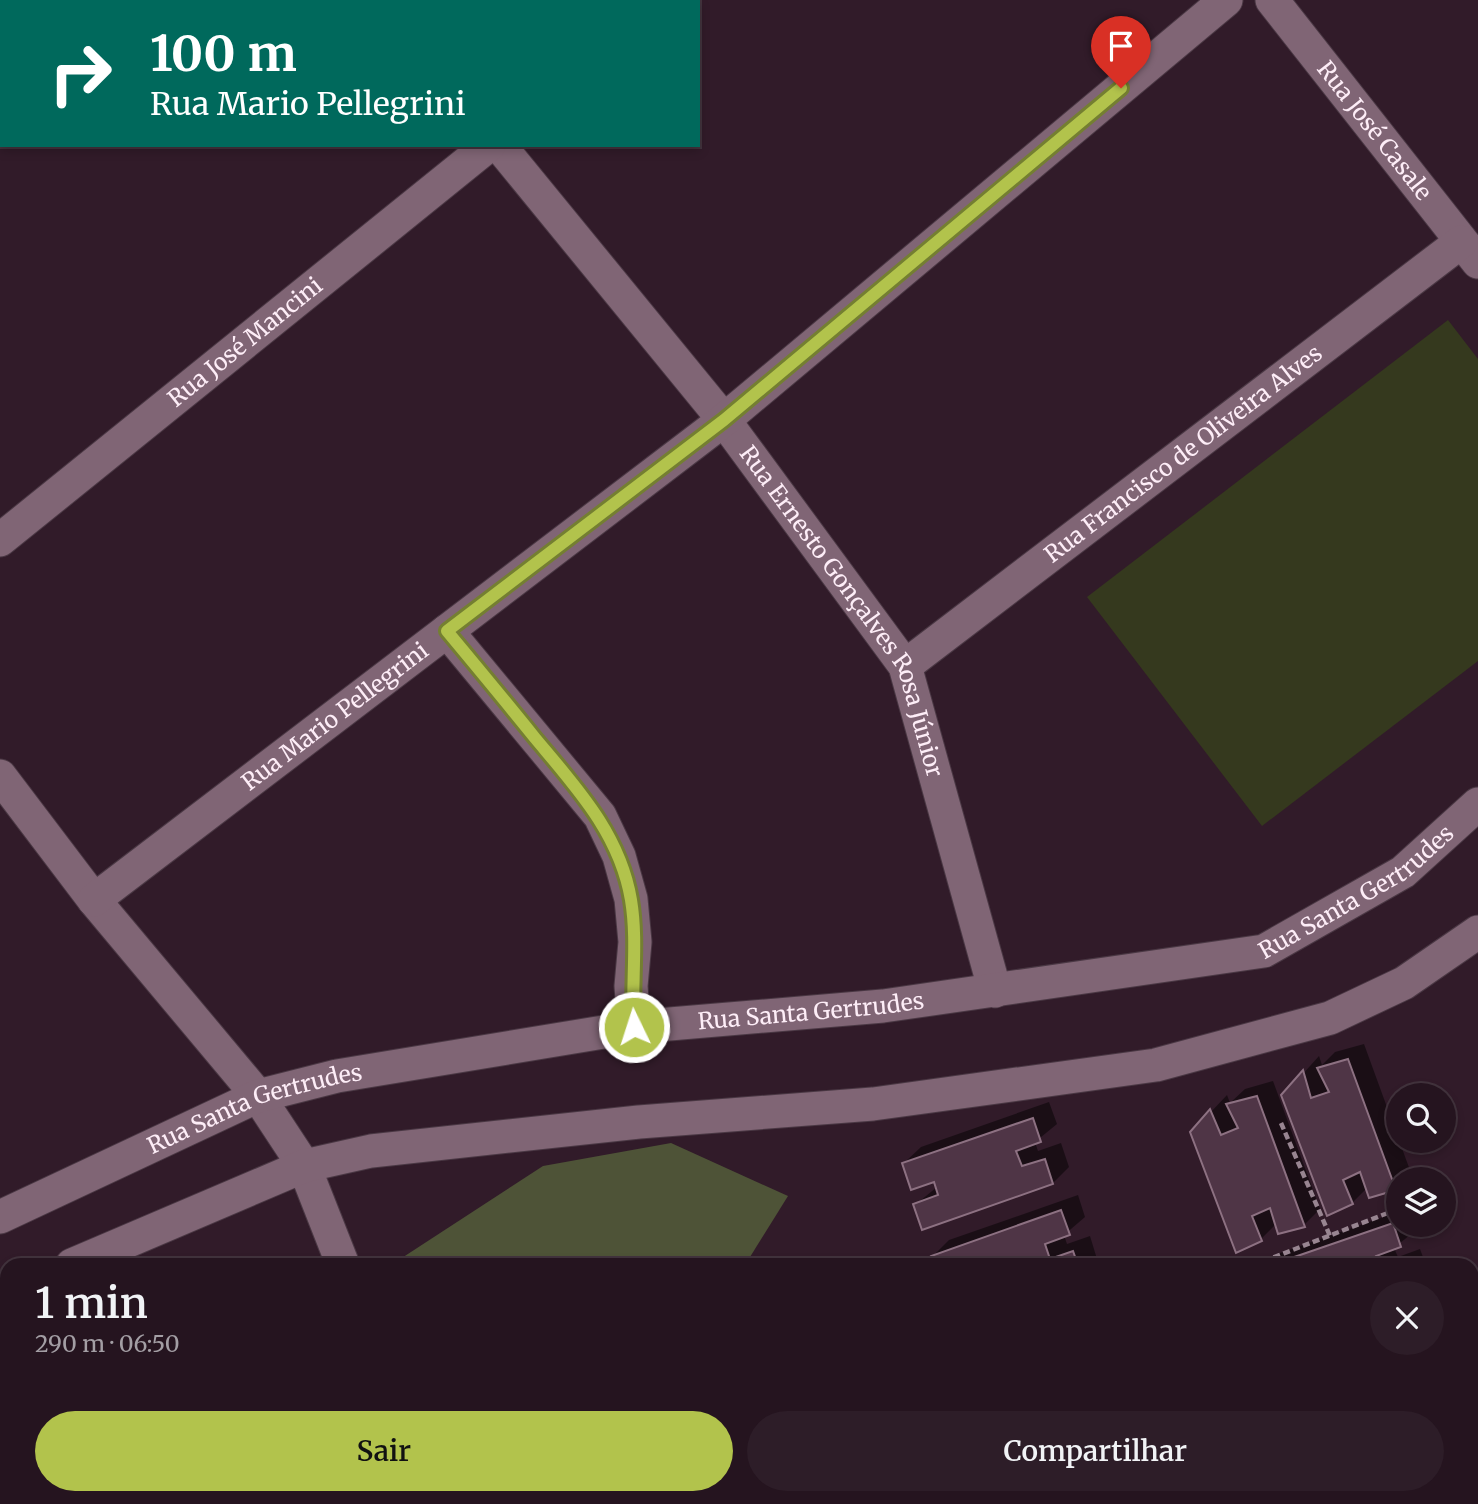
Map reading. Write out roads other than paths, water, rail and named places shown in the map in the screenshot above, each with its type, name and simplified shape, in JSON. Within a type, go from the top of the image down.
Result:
[{"type":"street","name":"Rua Mario Pellegrini","points":[[94,900],[724,420],[1226,0]]},
{"type":"street","name":"Rua José Casale","points":[[1272,0],[1470,252]]},
{"type":"street","name":"Rua José Mancini","points":[[0,540],[487,147]]},
{"type":"street","name":"Rua Ernesto Gonçalves Rosa Júnior","points":[[501,147],[724,420],[905,666],[995,991]]},
{"type":"street","name":"Rua Francisco de Oliveira Alves","points":[[905,666],[1470,252]]},
{"type":"street","points":[[447,631],[600,816],[619,856],[631,899],[635,942],[631,986],[634,1027]]},
{"type":"street","points":[[0,776],[94,900],[258,1096],[304,1166],[340,1258]]},
{"type":"street","name":"Rua Santa Gertrudes","points":[[0,1216],[258,1096],[337,1076],[634,1027],[883,1006],[1264,951],[1403,872],[1478,804]]},
{"type":"street","points":[[88,1258],[304,1166],[371,1151],[639,1122],[873,1104],[1156,1065],[1330,1018],[1404,983],[1478,932]]}]
